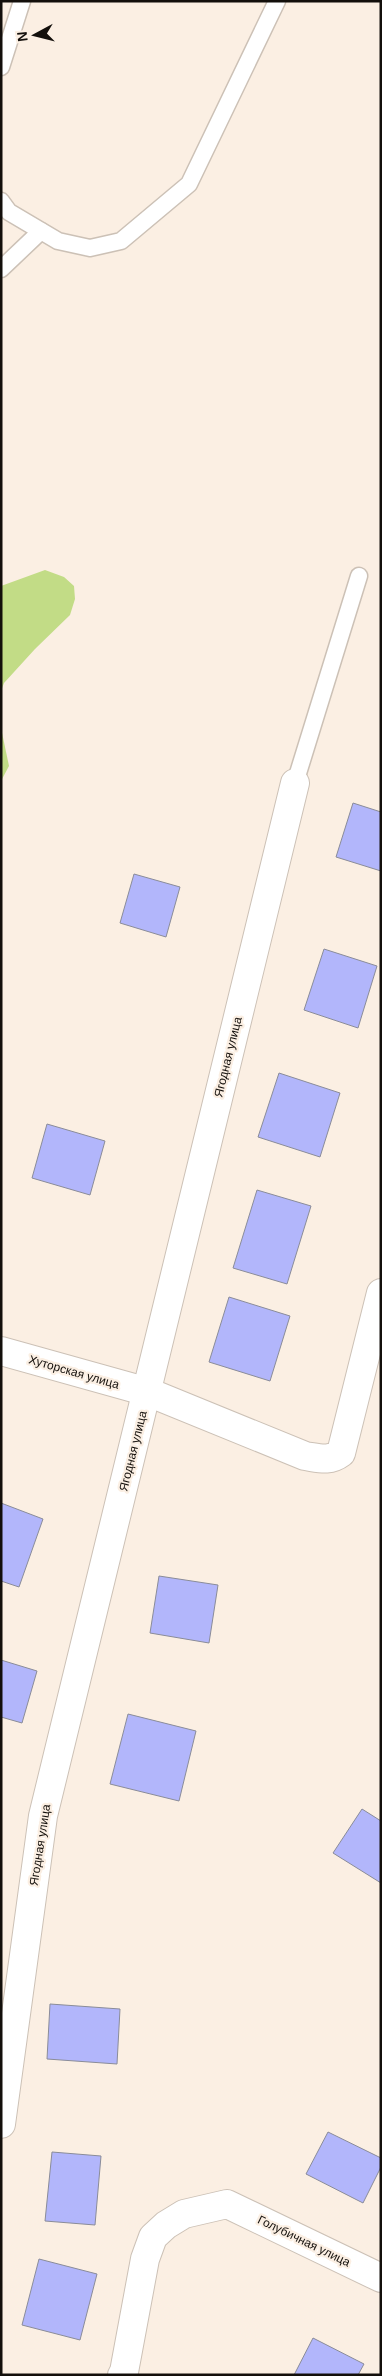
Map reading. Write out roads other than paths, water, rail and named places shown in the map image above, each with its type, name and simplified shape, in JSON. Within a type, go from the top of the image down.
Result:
[{"type":"street","name":"Ягодная улица","points":[[1,2124],[43,1816],[148,1392],[294,783]]},
{"type":"street","name":"Хуторская улица","points":[[1,1351],[148,1392],[305,1456],[325,1459],[334,1458],[341,1453],[381,1292]]},
{"type":"street","name":"Голубичная улица","points":[[122,2375],[131,2339],[145,2259],[153,2237],[166,2224],[184,2214],[227,2204],[381,2278]]},
{"type":"lane","points":[[1,67],[22,1]]},
{"type":"lane","points":[[1,201],[9,212],[58,240],[90,248],[121,241],[156,214],[188,184],[277,1]]},
{"type":"lane","points":[[1,269],[41,231]]},
{"type":"lane","points":[[294,783],[359,576]]}]
